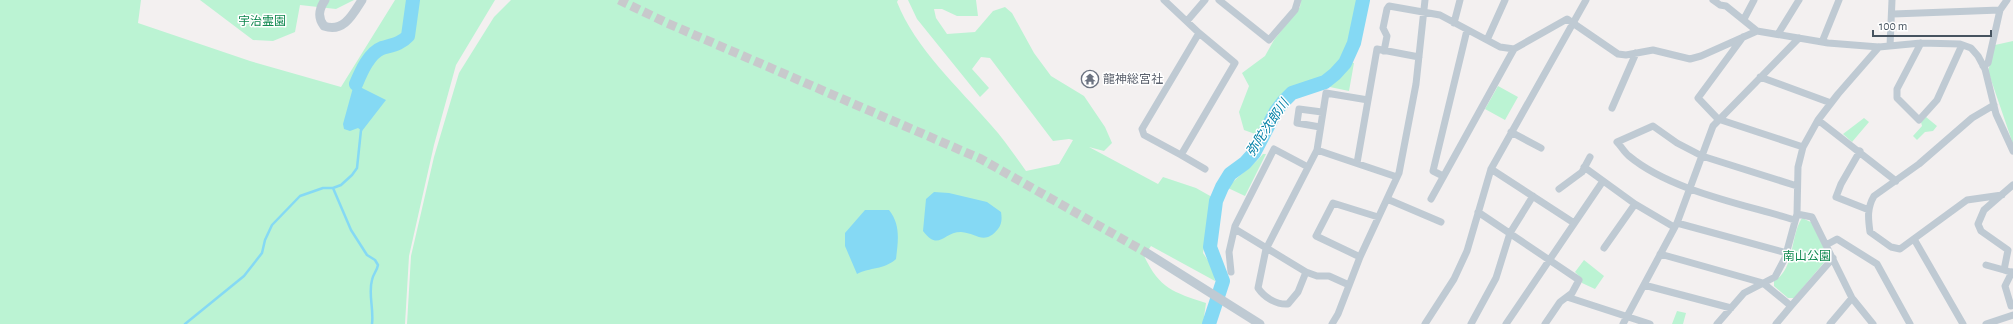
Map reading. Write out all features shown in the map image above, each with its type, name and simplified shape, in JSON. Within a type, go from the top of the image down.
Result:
[{"type":"street","points":[[325,0],[319,10],[319,17],[324,26],[333,28],[342,25],[350,19],[362,0]]},
{"type":"street","points":[[1164,0],[1235,64],[1181,155]]},
{"type":"street","points":[[1187,21],[1205,0]]},
{"type":"street","points":[[1219,0],[1269,40],[1295,10],[1298,0]]},
{"type":"street","points":[[1332,324],[1338,314],[1360,256],[1397,177],[1403,156],[1419,57],[1425,12],[1425,0]]},
{"type":"street","points":[[1454,23],[1460,0]]},
{"type":"street","points":[[1487,40],[1505,0]]},
{"type":"street","points":[[1426,324],[1454,279],[1467,251],[1491,169],[1586,0]]},
{"type":"street","points":[[1713,0],[1720,5],[1726,6],[1757,31]]},
{"type":"street","points":[[1744,20],[1754,0]]},
{"type":"street","points":[[1778,34],[1798,0]]},
{"type":"street","points":[[1822,42],[1839,0]]},
{"type":"street","points":[[1890,46],[1893,14],[1892,0]]},
{"type":"street","points":[[1983,66],[1988,63],[2000,10],[2007,0]]},
{"type":"street","points":[[1384,51],[1387,36],[1383,28],[1389,6],[1440,15],[1500,47],[1514,49]]},
{"type":"street","points":[[1893,14],[2000,10]]},
{"type":"street","points":[[1431,199],[1514,49],[1559,22],[1567,19],[1618,54],[1626,56],[1653,50],[1690,59],[1701,56],[1757,31],[1822,42],[1879,47],[1920,43],[1962,45],[1971,48],[1978,56],[1983,66],[1994,105],[2013,151]]},
{"type":"street","points":[[1443,176],[1433,171],[1467,30]]},
{"type":"street","points":[[1199,33],[1142,129],[1144,135],[1205,169]]},
{"type":"street","points":[[1743,37],[1698,98],[1718,119],[1803,147]]},
{"type":"street","points":[[1625,321],[1675,225],[1713,126],[1718,119],[1798,38]]},
{"type":"street","points":[[1920,43],[1897,89],[1897,98],[1919,120],[1937,100],[1962,45]]},
{"type":"street","points":[[1717,324],[1744,293],[1775,277],[1787,253],[1796,217],[1796,186],[1798,167],[1803,147],[1818,120],[1879,47]]},
{"type":"street","points":[[1357,163],[1377,49],[1419,57]]},
{"type":"street","points":[[1612,108],[1636,53]]},
{"type":"street","points":[[1760,78],[1831,103]]},
{"type":"street","points":[[1306,272],[1298,292],[1288,304],[1280,305],[1262,294],[1258,288],[1266,248],[1317,150],[1326,93],[1368,100]]},
{"type":"street","points":[[1994,105],[1972,118],[1919,164],[1874,196],[1870,203],[1867,217],[1870,232],[1891,247],[1900,249],[1967,200],[2002,195]]},
{"type":"street","points":[[1320,127],[1297,123],[1299,110],[1322,112]]},
{"type":"street","points":[[1818,120],[1860,151],[1896,181]]},
{"type":"street","points":[[1796,186],[1702,156],[1677,143],[1653,126],[1617,142],[1627,155],[1643,166],[1683,187],[1796,217],[1812,217],[1852,298],[1873,324]]},
{"type":"street","points":[[1511,132],[1541,148]]},
{"type":"street","points":[[1231,272],[1229,252],[1235,229],[1274,149],[1308,167]]},
{"type":"street","points":[[1317,150],[1397,177]]},
{"type":"street","points":[[1860,151],[1841,184],[1836,197],[1869,210]]},
{"type":"street","points":[[1559,189],[1582,172],[1590,157]]},
{"type":"street","points":[[1584,167],[1635,204],[1675,225],[1787,253]]},
{"type":"street","points":[[1491,169],[1574,223]]},
{"type":"street","points":[[1506,324],[1603,181]]},
{"type":"street","points":[[2004,270],[2011,250],[1981,230],[1978,224],[1984,210],[2013,185]]},
{"type":"street","points":[[1471,324],[1496,278],[1510,233],[1533,196]]},
{"type":"street","points":[[1387,199],[1441,222]]},
{"type":"street","points":[[1360,256],[1316,236],[1333,203],[1378,217]]},
{"type":"street","points":[[1604,248],[1635,204]]},
{"type":"street","points":[[1478,212],[1578,280],[1572,293],[1560,302],[1545,324]]},
{"type":"street","points":[[1235,229],[1306,272],[1317,276],[1329,276],[1349,285]]},
{"type":"street","points":[[1826,245],[1837,239],[1877,264],[1910,324]]},
{"type":"street","points":[[1914,239],[1962,324]]},
{"type":"street","points":[[1146,253],[1225,301],[1249,321],[1260,324]]},
{"type":"street","points":[[1660,254],[1763,283],[1791,306]]},
{"type":"street","points":[[1776,324],[1833,258]]},
{"type":"street","points":[[1986,265],[2012,272],[2006,286],[2011,306]]},
{"type":"street","points":[[1644,285],[1731,308]]},
{"type":"street","points":[[1567,297],[1625,321],[1650,324]]},
{"type":"street","points":[[1830,324],[1852,298]]},
{"type":"street","points":[[1986,324],[2013,315]]},
{"type":"green space","points":[[0,0],[141,0],[138,23],[250,61],[341,87],[395,0],[495,0],[456,65],[434,145],[409,256],[405,324],[0,324]]},
{"type":"green space","name":"宇治霊園","points":[[200,0],[354,0],[336,9],[300,5],[295,32],[273,41],[253,40]]},
{"type":"green space","points":[[511,0],[898,0],[897,2],[905,19],[926,51],[996,130],[1026,171],[1059,164],[1073,140],[1053,141],[990,58],[981,57],[972,69],[989,88],[980,97],[917,19],[908,0],[976,0],[978,16],[957,16],[942,9],[934,9],[936,18],[947,34],[975,32],[993,11],[1005,7],[1012,13],[1034,53],[1051,76],[1084,96],[1105,127],[1112,143],[1104,151],[1089,147],[1158,184],[1163,177],[1196,188],[1212,197],[1203,253],[1213,268],[1215,281],[1151,246],[1144,256],[1156,276],[1169,288],[1185,296],[1206,303],[1203,324],[407,324],[411,256],[434,157],[459,73],[494,17]]},
{"type":"green space","points":[[1301,0],[1358,0],[1349,43],[1336,67],[1317,81],[1293,88],[1276,105],[1258,135],[1244,130],[1239,112],[1249,86],[1242,73],[1265,56],[1274,40],[1300,7]]},
{"type":"green space","points":[[2013,41],[2013,144],[1988,71],[1995,45]]},
{"type":"green space","points":[[1349,62],[1354,63],[1349,91],[1325,86],[1345,68]]},
{"type":"green space","points":[[1498,86],[1518,97],[1505,120],[1485,109]]},
{"type":"green space","points":[[1926,117],[1937,126],[1933,131],[1925,132],[1917,140],[1913,136],[1922,126],[1921,122]]},
{"type":"green space","points":[[1864,118],[1869,122],[1852,142],[1843,134]]},
{"type":"green space","points":[[1263,154],[1266,154],[1245,196],[1228,188],[1235,179]]},
{"type":"green space","name":"南山公園","points":[[1802,218],[1813,223],[1826,253],[1827,259],[1794,298],[1788,298],[1774,286],[1774,281],[1781,276],[1786,269],[1798,225]]},
{"type":"green space","points":[[1584,260],[1604,276],[1595,289],[1582,283],[1581,278],[1575,272]]},
{"type":"green space","points":[[1677,311],[1686,313],[1683,324],[1672,324]]},
{"type":"water","points":[[354,84],[386,100],[362,131],[358,128],[350,131],[344,129],[343,124]]},
{"type":"water","points":[[934,192],[949,193],[987,202],[1001,212],[1002,216],[998,229],[989,237],[984,238],[961,232],[937,241],[933,240],[923,231],[926,199]]},
{"type":"water","points":[[865,210],[889,210],[893,216],[898,233],[896,259],[882,267],[857,274],[845,246],[845,233]]},
{"type":"waterway","points":[[356,84],[369,58],[377,50],[399,43],[408,36],[413,0]]},
{"type":"waterway","name":"弥陀次郎川","points":[[1209,324],[1223,281],[1210,247],[1216,201],[1222,187],[1230,174],[1245,163],[1254,153],[1276,111],[1283,102],[1292,93],[1325,82],[1345,63],[1354,43],[1363,0]]},
{"type":"waterway","points":[[185,324],[244,276],[262,253],[265,240],[272,225],[300,196],[323,188],[333,188],[341,185],[352,175],[357,168],[361,130]]},
{"type":"waterway","points":[[333,188],[351,230],[367,255],[375,260],[378,265],[371,285],[372,324]]},
{"type":"tunnel","points":[[619,0],[667,23],[981,159],[1147,253]]},
{"type":"place","name":"龍神総宮社","points":[[1090,79]]}]
